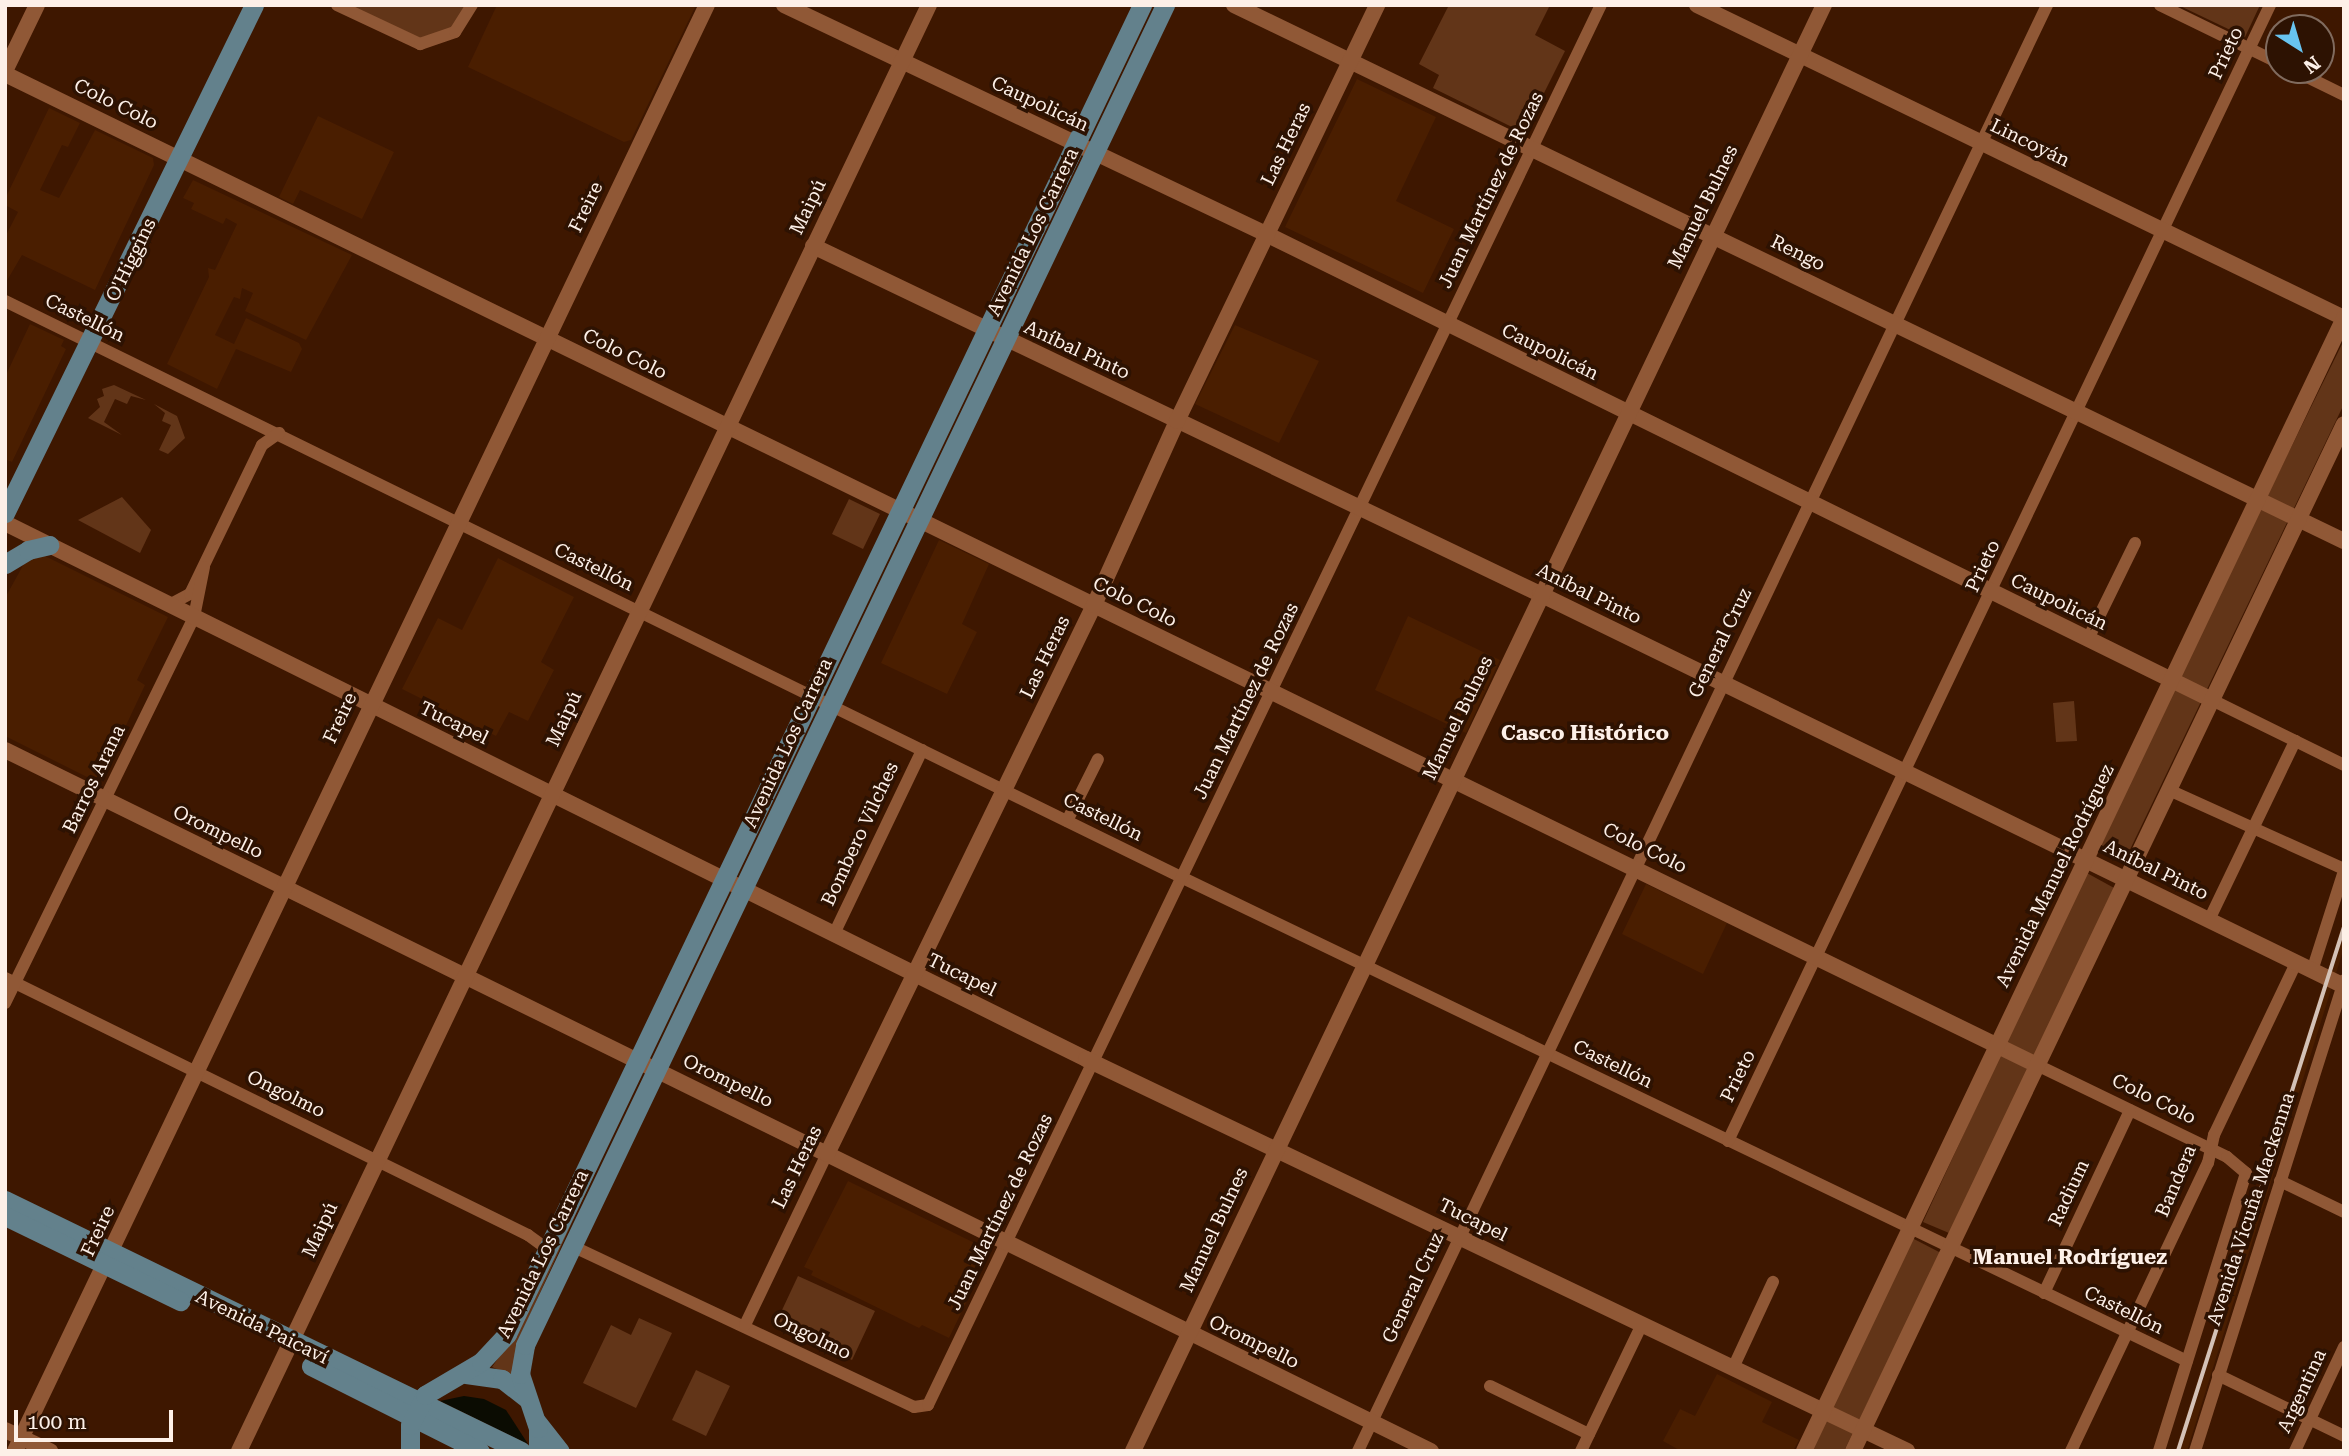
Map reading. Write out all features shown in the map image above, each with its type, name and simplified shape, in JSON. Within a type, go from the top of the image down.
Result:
[{"type":"main road","points":[[5,72],[37,5]]},
{"type":"main road","name":"O'Higgins","points":[[5,513],[80,356],[91,343],[254,5]]},
{"type":"main road","name":"Freire","points":[[18,1444],[457,521],[708,5]]},
{"type":"main road","name":"Caupolicán","points":[[784,5],[1266,234],[2212,700]]},
{"type":"main road","name":"Maipú","points":[[239,1451],[929,5]]},
{"type":"main road","name":"Avenida Los Carrera","points":[[416,1409],[437,1385],[466,1374],[503,1341],[1142,5]]},
{"type":"main road","name":"Avenida Los Carrera","points":[[538,1451],[532,1410],[520,1374],[522,1353],[741,889],[1165,5]]},
{"type":"main road","name":"Rengo","points":[[1234,5],[2344,541]]},
{"type":"main road","name":"Las Heras","points":[[827,1154],[1094,605],[1177,421],[1377,5]]},
{"type":"main road","name":"Lincoyán","points":[[1697,5],[2344,318]]},
{"type":"main road","name":"Manuel Bulnes","points":[[1133,1451],[1451,779],[1824,5]]},
{"type":"main road","name":"Colo Colo","points":[[5,72],[898,512],[1634,866],[2037,1065]]},
{"type":"main road","name":"Aníbal Pinto","points":[[813,246],[1540,594],[2343,984]]},
{"type":"main road","name":"Avenida Manuel Rodríguez","points":[[1804,1451],[2344,318]]},
{"type":"main road","points":[[1853,1451],[2344,424]]},
{"type":"main road","name":"Tucapel","points":[[5,523],[1094,1063],[1907,1451]]},
{"type":"main road","points":[[5,564],[28,550],[50,545]]},
{"type":"main road","name":"Orompello","points":[[5,750],[637,1059],[1188,1334],[1431,1451]]},
{"type":"main road","name":"Avenida Paicaví","points":[[5,1200],[108,1259]]},
{"type":"main road","name":"Avenida Paicaví","points":[[5,1216],[108,1259],[416,1409],[521,1451]]},
{"type":"main road","points":[[466,1374],[502,1379],[532,1410],[560,1451]]},
{"type":"main road","points":[[410,1451],[416,1409]]},
{"type":"main road","name":"Avenida Paicaví","points":[[416,1409],[480,1451]]},
{"type":"main road","points":[[5,1430],[18,1444],[50,1451]]},
{"type":"street","points":[[337,5],[414,42],[440,38],[460,29],[471,5]]},
{"type":"street","name":"Juan Martínez de Rozas","points":[[920,1409],[930,1403],[1601,5]]},
{"type":"street","name":"General Cruz","points":[[1359,1451],[1545,1053],[2047,5]]},
{"type":"street","points":[[2160,5],[2265,56]]},
{"type":"street","name":"Prieto","points":[[1728,1141],[1907,772],[2270,5]]},
{"type":"street","points":[[2322,84],[2344,95]]},
{"type":"street","name":"Castellón","points":[[5,301],[1183,878],[2187,1361]]},
{"type":"street","points":[[255,422],[262,445]]},
{"type":"street","name":"Barros Arana","points":[[169,605],[190,594],[262,445],[279,433]]},
{"type":"street","points":[[2088,639],[2135,543]]},
{"type":"street","name":"Barros Arana","points":[[5,1003],[10,980],[105,800],[194,617],[204,566]]},
{"type":"street","name":"Caupolicán","points":[[2212,700],[2344,765]]},
{"type":"street","points":[[2209,919],[2295,741]]},
{"type":"street","name":"Bombero Vilches","points":[[834,934],[922,750]]},
{"type":"street","points":[[1067,821],[1098,759]]},
{"type":"street","points":[[2169,790],[2344,870],[2312,971]]},
{"type":"street","name":"Bandera","points":[[2071,1451],[2211,1150],[2214,1135],[2297,963]]},
{"type":"street","name":"Ongolmo","points":[[10,980],[528,1235],[547,1249]]},
{"type":"street","name":"Avenida Vicuña Mackenna","points":[[2195,1451],[2343,984]]},
{"type":"street","name":"Colo Colo","points":[[2037,1065],[2245,1169]]},
{"type":"street","name":"Radium","points":[[2044,1293],[2130,1110]]},
{"type":"street","name":"Las Heras","points":[[745,1325],[827,1154]]},
{"type":"street","name":"Avenida Vicuña Mackenna","points":[[2159,1451],[2246,1178],[2245,1169]]},
{"type":"street","points":[[2280,1181],[2344,1212]]},
{"type":"street","name":"Ongolmo","points":[[572,1246],[920,1409]]},
{"type":"street","points":[[1733,1368],[1773,1282]]},
{"type":"street","points":[[1581,1451],[1642,1324]]},
{"type":"street","name":"Argentina","points":[[2295,1451],[2344,1347]]},
{"type":"street","points":[[2218,1376],[2344,1436]]},
{"type":"street","points":[[1490,1386],[1589,1434]]},
{"type":"shaded area","points":[[346,5],[467,5],[457,26],[421,39]]},
{"type":"shaded area","points":[[497,5],[696,5],[631,140],[624,142],[468,67]]},
{"type":"shaded area","points":[[1449,5],[1550,5],[1535,35],[1565,51],[1529,123],[1516,129],[1433,88],[1439,75],[1419,64]]},
{"type":"shaded area","points":[[2178,5],[2260,5],[2245,37]]},
{"type":"shaded area","points":[[1357,79],[1436,117],[1396,201],[1454,229],[1423,293],[1285,227]]},
{"type":"shaded area","points":[[49,108],[80,123],[68,147],[62,145],[40,190],[59,198],[95,130],[153,158],[154,165],[95,290],[22,255],[5,284],[5,237],[18,212],[5,205],[5,199]]},
{"type":"shaded area","points":[[318,116],[394,152],[362,219],[300,190],[293,204],[279,197]]},
{"type":"shaded area","points":[[193,180],[352,255],[306,340],[245,311],[253,293],[242,288],[240,299],[234,297],[215,335],[234,344],[246,318],[299,343],[302,349],[291,372],[236,349],[217,389],[167,364],[209,277],[208,268],[215,270],[237,224],[226,218],[223,224],[191,209],[194,203],[183,198]]},
{"type":"shaded area","points":[[30,324],[64,340],[61,346],[66,349],[12,462],[5,459],[5,377]]},
{"type":"shaded area","points":[[1235,325],[1319,361],[1279,443],[1195,404]]},
{"type":"shaded area","points":[[2344,340],[2344,404],[2125,860],[2095,846]]},
{"type":"shaded area","points":[[114,385],[146,400],[131,396],[127,404],[115,399],[104,422],[122,435],[88,418],[100,407],[97,399],[104,396],[102,389]]},
{"type":"shaded area","points":[[154,404],[177,416],[185,438],[168,454],[159,450],[171,425],[162,421],[165,413]]},
{"type":"shaded area","points":[[122,497],[151,530],[140,553],[78,520]]},
{"type":"shaded area","points":[[849,499],[880,514],[863,549],[832,534]]},
{"type":"shaded area","points":[[939,540],[989,564],[962,624],[977,632],[947,694],[881,663]]},
{"type":"shaded area","points":[[43,555],[168,617],[137,680],[145,685],[99,783],[5,736],[5,598],[26,560]]},
{"type":"shaded area","points":[[498,558],[574,597],[541,662],[554,670],[528,721],[509,712],[496,736],[402,689],[438,618],[462,630]]},
{"type":"shaded area","points":[[1408,616],[1500,660],[1466,733],[1375,690]]},
{"type":"shaded area","points":[[2074,701],[2077,741],[2056,742],[2053,703]]},
{"type":"shaded area","points":[[2085,872],[2116,889],[1949,1233],[1923,1222]]},
{"type":"shaded area","points":[[1646,884],[1727,923],[1703,974],[1622,934]]},
{"type":"shaded area","points":[[2344,918],[2344,948],[2187,1451],[2175,1451]]},
{"type":"shaded area","points":[[642,1069],[518,1341],[512,1376],[492,1367],[511,1340]]},
{"type":"shaded area","points":[[848,1181],[991,1251],[949,1338],[922,1325],[919,1328],[811,1275],[813,1271],[804,1267]]},
{"type":"shaded area","points":[[1912,1238],[1941,1253],[1844,1451],[1812,1451]]},
{"type":"shaded area","points":[[798,1276],[875,1311],[852,1360],[775,1325]]},
{"type":"shaded area","points":[[639,1318],[672,1333],[636,1408],[583,1383],[611,1325],[631,1335]]},
{"type":"shaded area","points":[[696,1370],[730,1386],[706,1436],[672,1420]]},
{"type":"shaded area","points":[[1717,1374],[1772,1402],[1762,1422],[1799,1440],[1793,1451],[1681,1451],[1663,1441],[1680,1409],[1695,1416]]},
{"type":"shaded area","points":[[464,1396],[484,1399],[506,1410],[528,1444],[440,1401]]},
{"type":"railway","points":[[2178,1451],[2344,927]]},
{"type":"district","name":"Casco Histórico","points":[[1585,733]]},
{"type":"district","name":"Manuel Rodríguez","points":[[2070,1257]]}]
